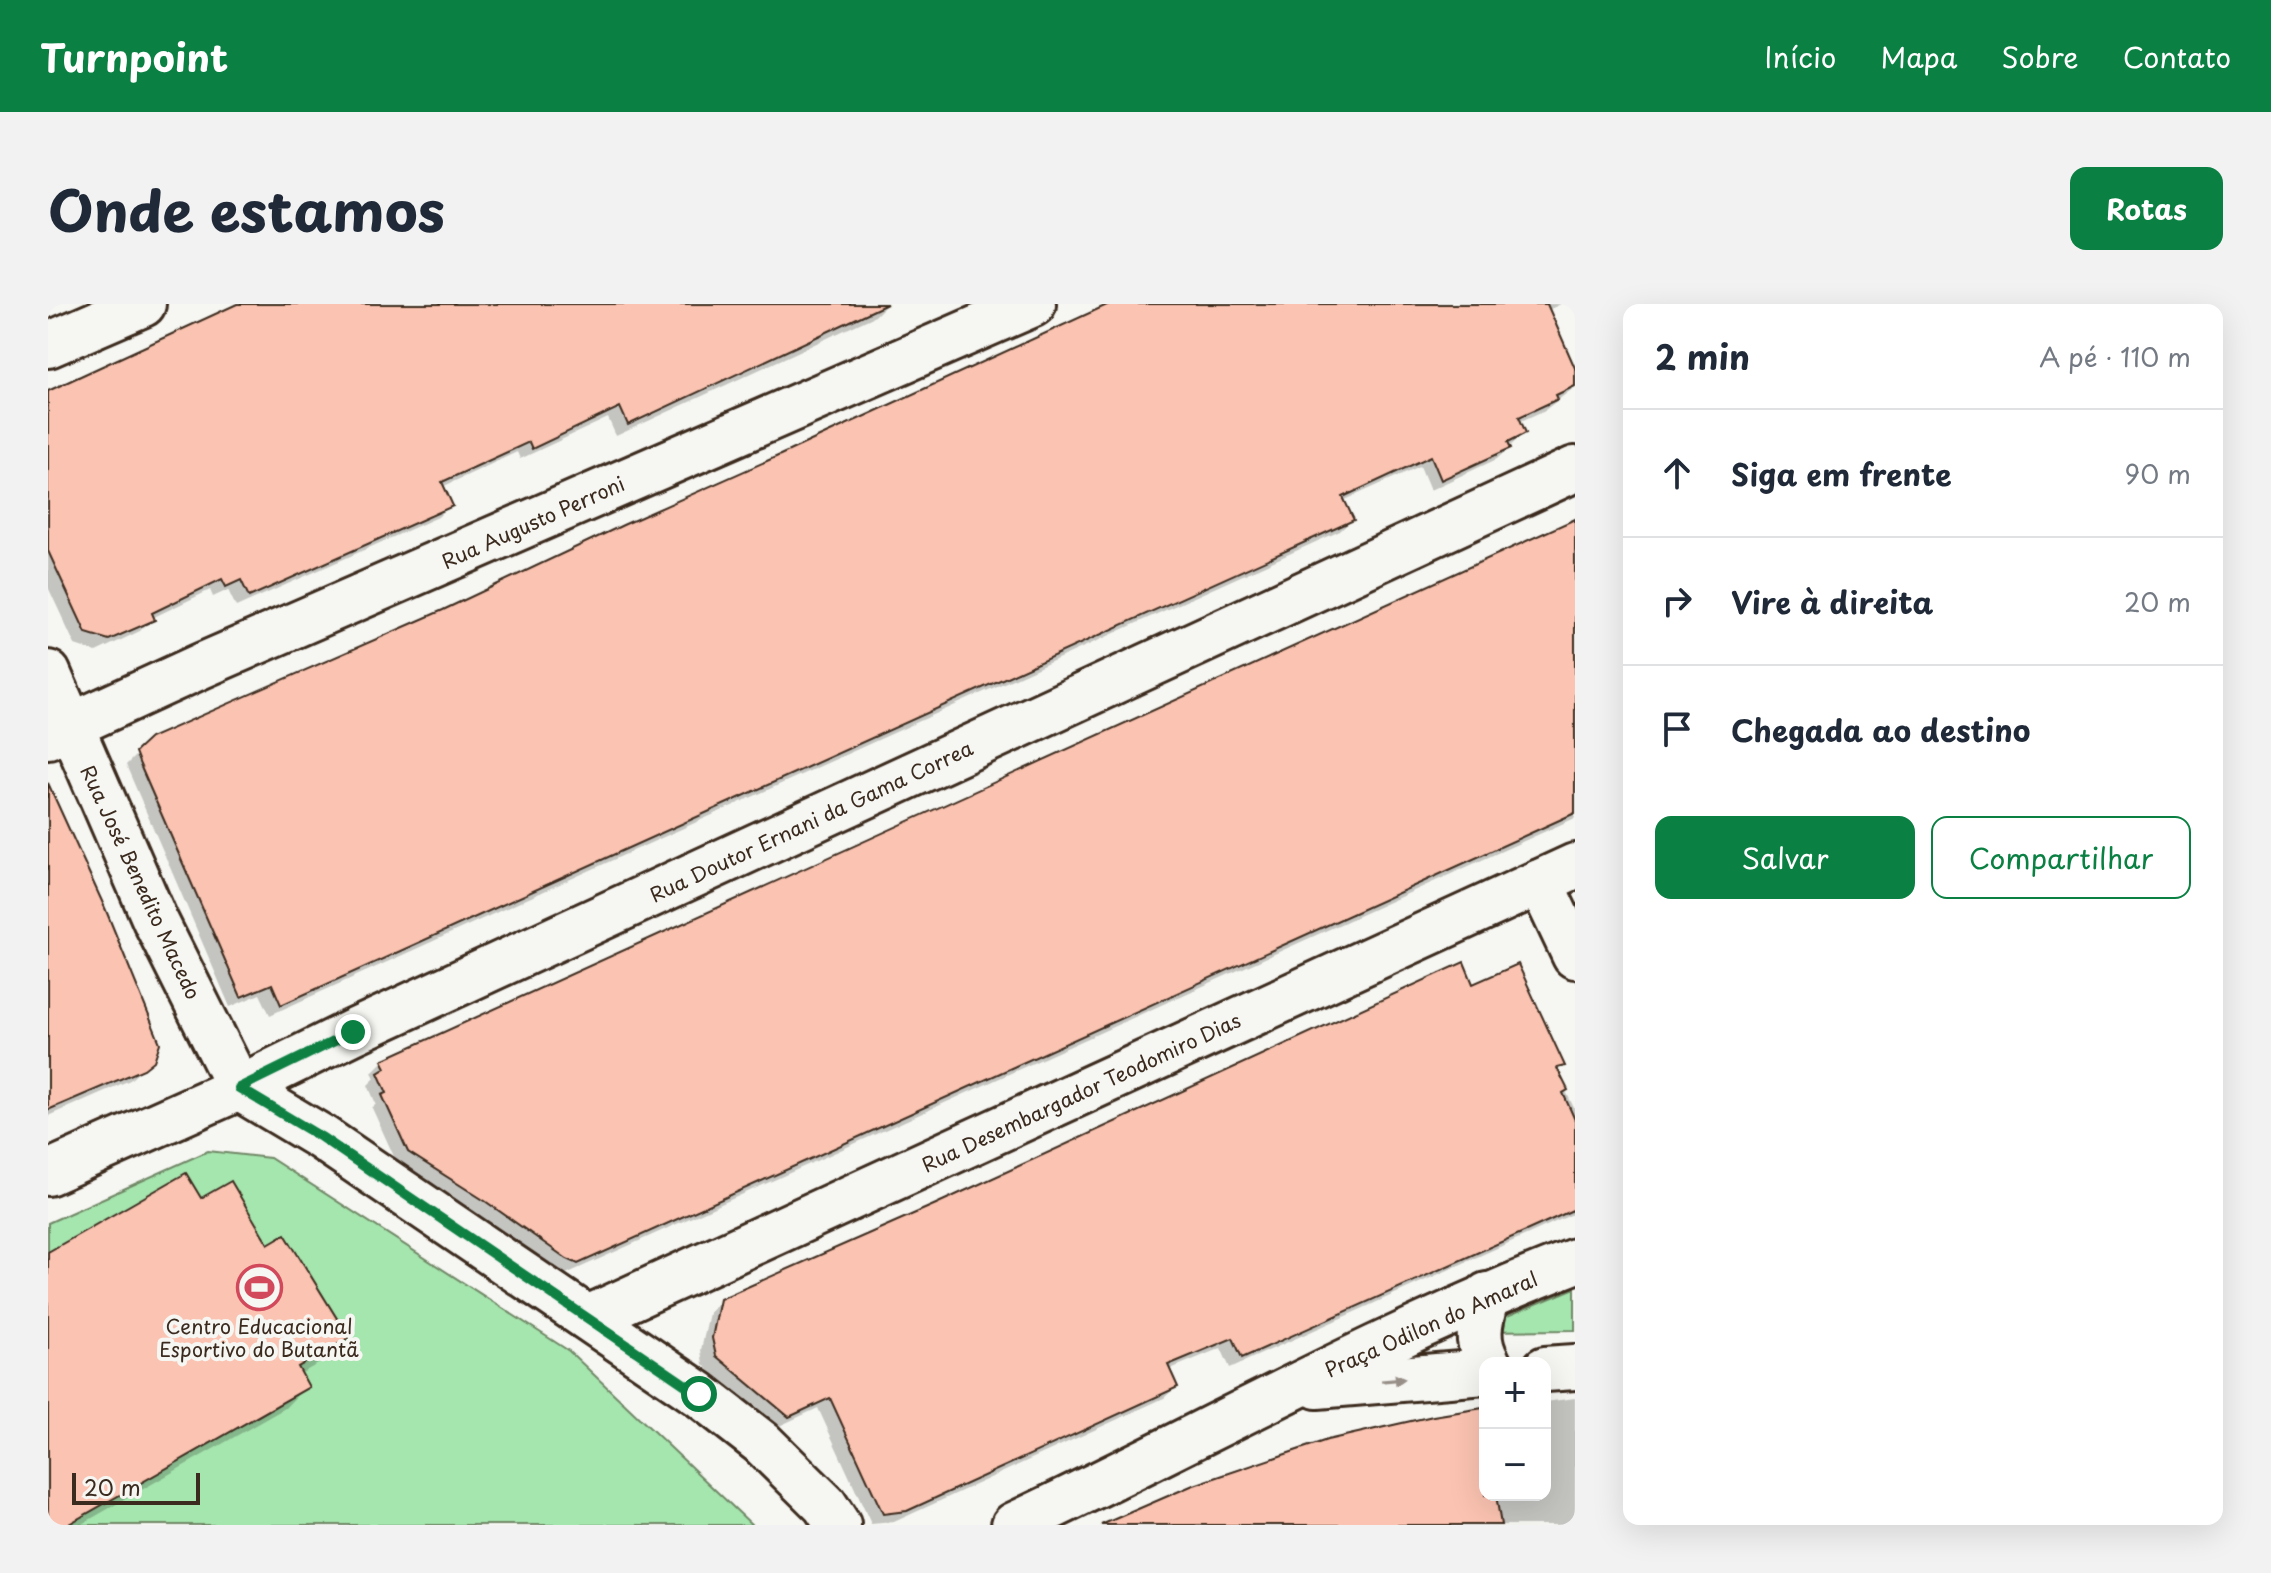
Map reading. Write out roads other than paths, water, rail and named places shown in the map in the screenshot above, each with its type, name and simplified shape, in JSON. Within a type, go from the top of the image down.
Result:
[{"type":"street","points":[[48,345],[143,304]]},
{"type":"street","name":"Rua Augusto Perroni","points":[[59,731],[1024,306]]},
{"type":"street","name":"Rua Doutor Ernani da Gama Correa","points":[[48,1173],[239,1088],[353,1032],[1575,469]]},
{"type":"street","name":"Rua José Benedito Macedo","points":[[48,673],[59,731],[239,1088]]},
{"type":"street","points":[[1557,874],[1575,956]]},
{"type":"street","name":"Rua Desembargador Teodomiro Dias","points":[[588,1318],[1557,874]]},
{"type":"street","points":[[239,1088],[321,1137],[699,1394],[762,1443],[825,1505],[838,1525]]},
{"type":"street","name":"Praça Odilon do Amaral","points":[[1014,1525],[1122,1474],[1287,1389],[1487,1295],[1575,1261]]},
{"type":"street","points":[[1485,1357],[1478,1330],[1487,1295]]},
{"type":"street","points":[[1551,1369],[1575,1367]]},
{"type":"street","points":[[1287,1389],[1479,1373]]},
{"type":"place","name":"Centro Educacional Esportivo do Butantã","points":[[259,1287]]}]
